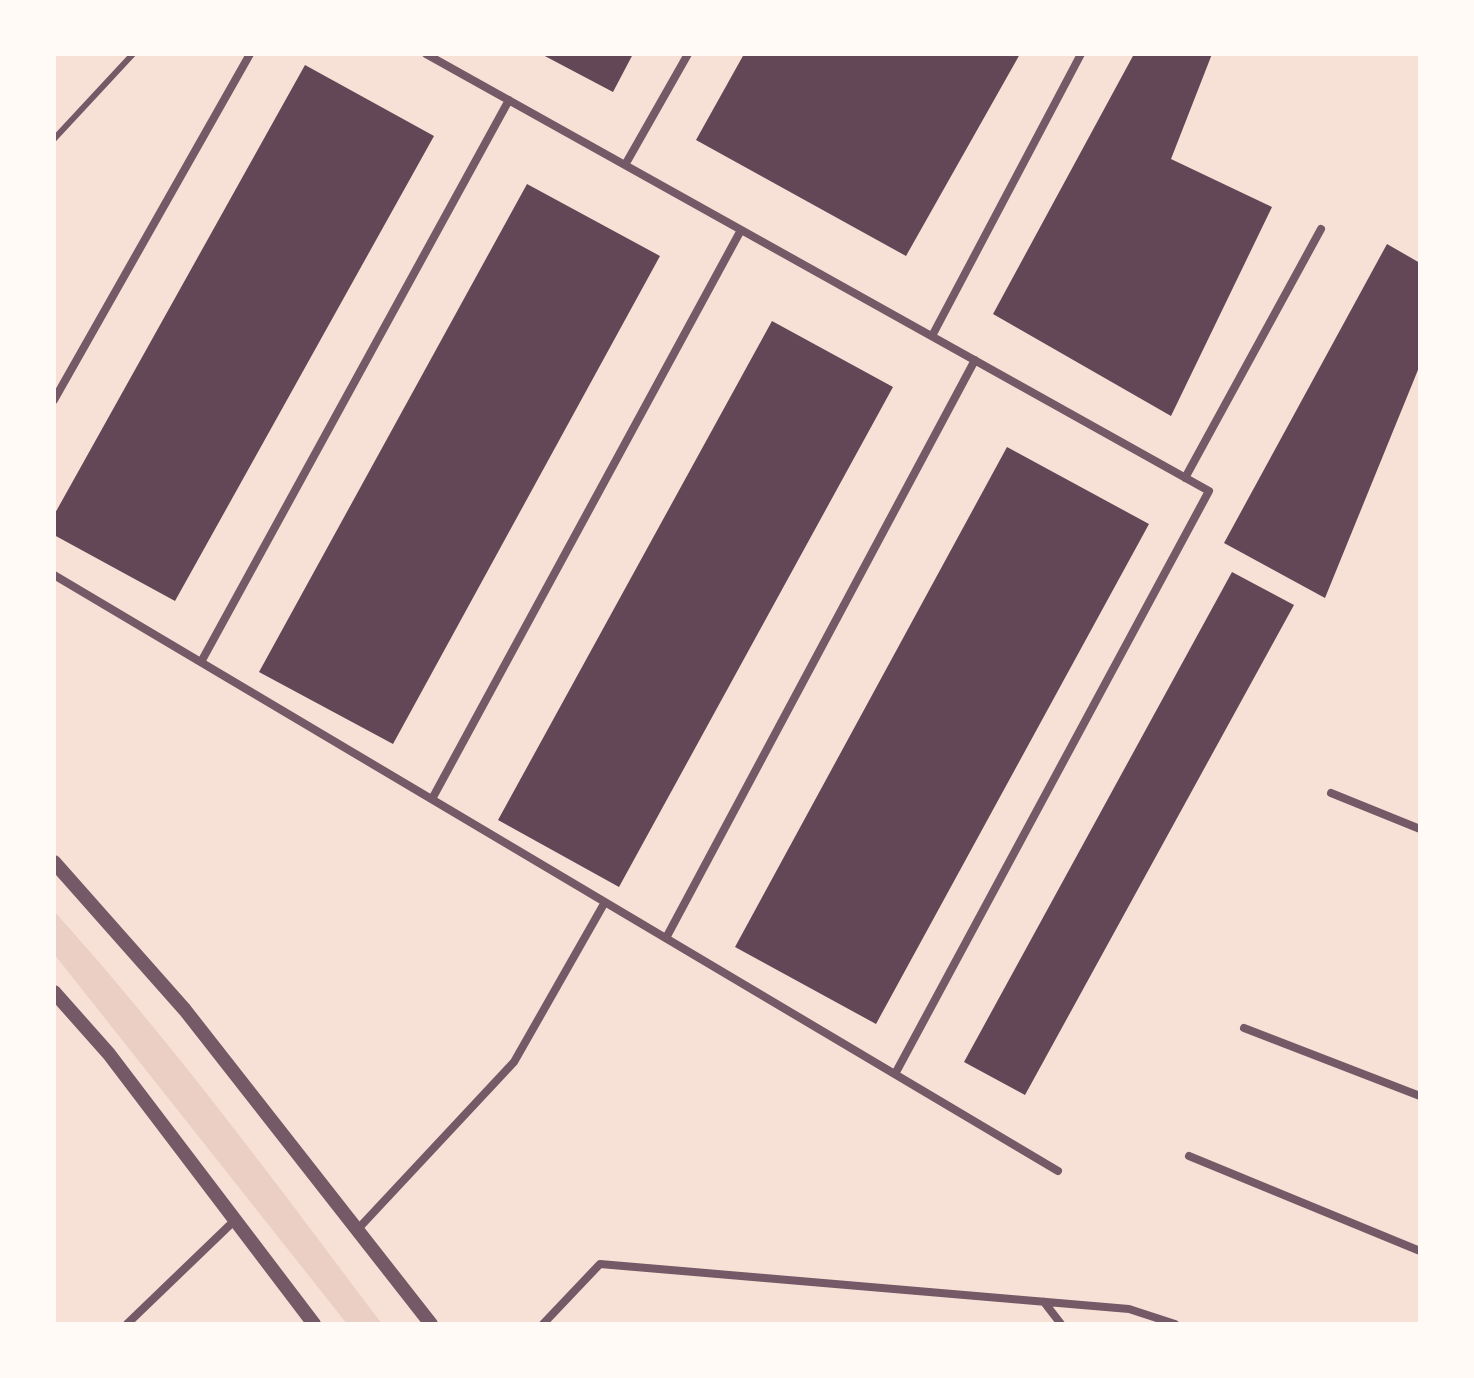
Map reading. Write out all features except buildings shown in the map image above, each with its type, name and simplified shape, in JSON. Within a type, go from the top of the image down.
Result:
[{"type":"street","points":[[54,400],[250,54]]},
{"type":"street","points":[[426,54],[1209,491],[895,1074]]},
{"type":"street","points":[[625,165],[688,54]]},
{"type":"street","points":[[932,336],[1081,54]]},
{"type":"street","points":[[201,662],[509,100]]},
{"type":"street","points":[[1185,478],[1321,229]]},
{"type":"street","points":[[432,799],[741,230]]},
{"type":"street","points":[[666,938],[975,360]]},
{"type":"street","points":[[54,575],[1058,1171]]},
{"type":"street","points":[[1331,793],[1420,829]]},
{"type":"street","points":[[54,862],[185,1010],[431,1324]]},
{"type":"street","points":[[357,1230],[514,1062],[605,902]]},
{"type":"street","points":[[54,992],[109,1054],[314,1324]]},
{"type":"street","points":[[1244,1028],[1420,1096]]},
{"type":"street","points":[[1189,1156],[1420,1251]]},
{"type":"street","points":[[127,1324],[235,1220]]},
{"type":"street","points":[[543,1324],[600,1264],[1129,1309],[1175,1324]]},
{"type":"street","points":[[1044,1302],[1060,1324]]},
{"type":"lane","points":[[54,139],[133,54]]},
{"type":"shaded area","points":[[54,911],[182,1062],[382,1324],[347,1324],[54,954]]}]
